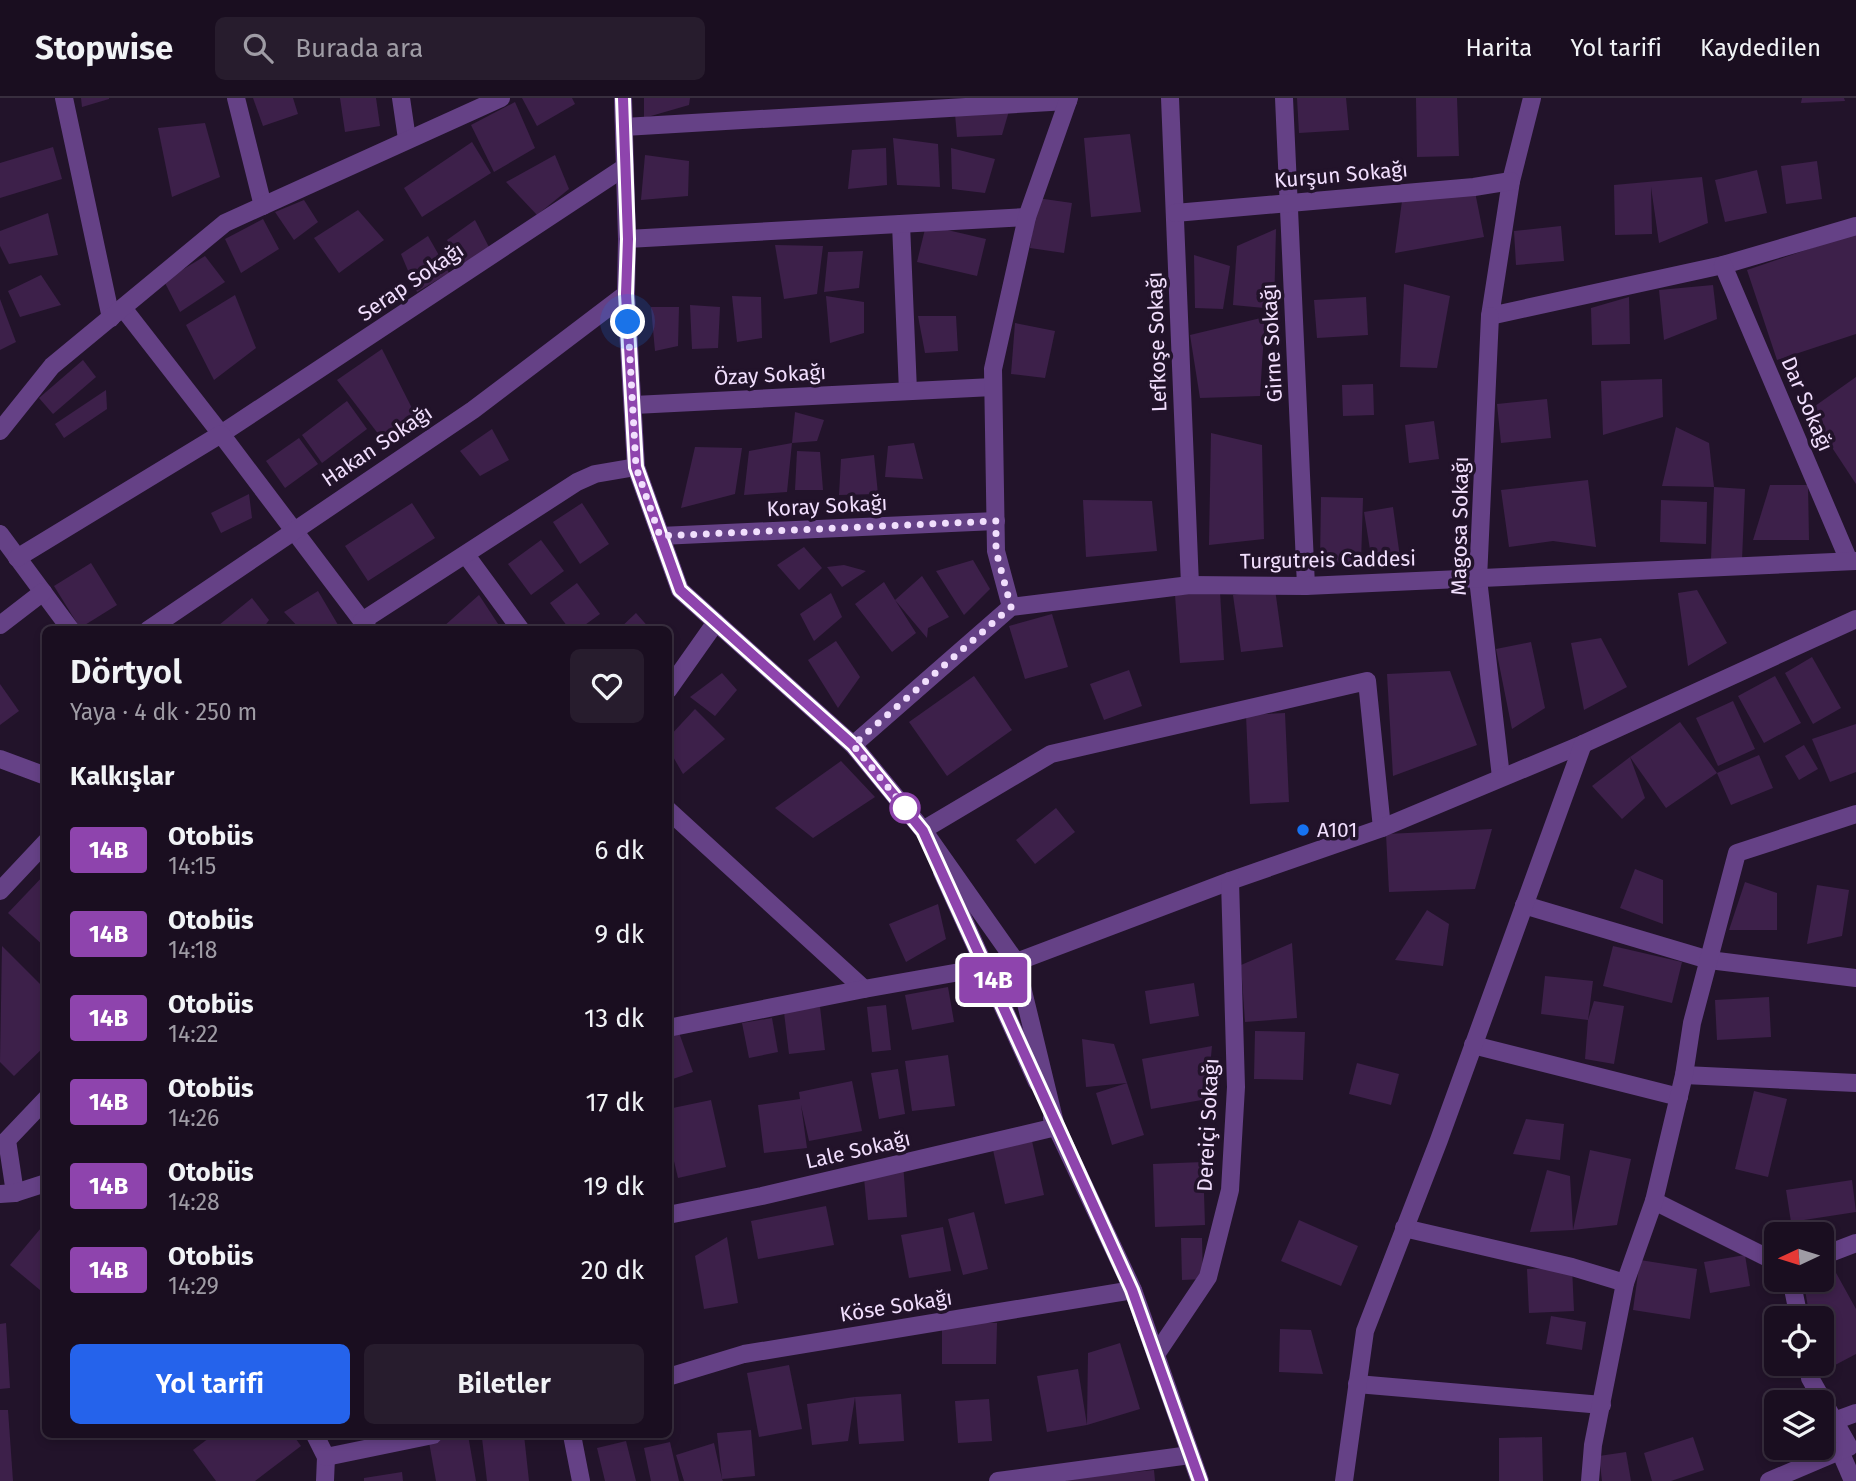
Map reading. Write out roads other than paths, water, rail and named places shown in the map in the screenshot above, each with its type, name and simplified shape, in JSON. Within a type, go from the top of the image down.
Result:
[{"type":"street","points":[[64,98],[117,313],[221,434],[295,529],[365,626],[577,482],[595,474],[636,467]]},
{"type":"street","points":[[236,98],[263,206]]},
{"type":"street","points":[[401,98],[407,139]]},
{"type":"street","points":[[0,430],[52,366],[225,223],[501,98]]},
{"type":"street","points":[[623,98],[628,239],[626,294],[636,467],[680,590],[853,745],[923,831],[1016,962],[1056,1127]]},
{"type":"street","name":"Lefkoşe Sokağı","points":[[1170,98],[1190,585]]},
{"type":"street","name":"Girne Sokağı","points":[[1284,98],[1306,586]]},
{"type":"street","name":"Magosa Sokağı","points":[[1501,777],[1478,579],[1490,316],[1511,181],[1532,98]]},
{"type":"street","points":[[624,127],[1068,99],[1027,217],[993,369],[996,551],[1011,607],[853,745]]},
{"type":"street","name":"Serap Sokağı","points":[[17,558],[221,434],[625,167]]},
{"type":"street","name":"Kurşun Sokağı","points":[[1175,213],[1474,187],[1511,181]]},
{"type":"street","points":[[628,239],[1027,217]]},
{"type":"street","points":[[901,224],[908,391]]},
{"type":"street","points":[[1490,316],[1723,265],[1856,226]]},
{"type":"street","name":"Dar Sokağı","points":[[1723,265],[1852,561]]},
{"type":"street","name":"Hakan Sokağı","points":[[154,626],[473,410],[626,294]]},
{"type":"street","name":"Özay Sokağı","points":[[634,405],[993,387]]},
{"type":"street","name":"Koray Sokağı","points":[[660,536],[996,521]]},
{"type":"street","points":[[0,534],[68,626]]},
{"type":"street","points":[[466,555],[518,626]]},
{"type":"street","name":"Turgutreis Caddesi","points":[[1011,607],[1190,585],[1306,586],[1852,561]]},
{"type":"street","points":[[0,625],[43,592]]},
{"type":"street","points":[[672,1027],[1016,962],[1230,881],[1382,828],[1583,744],[1856,619]]},
{"type":"street","points":[[672,684],[716,622]]},
{"type":"street","points":[[923,831],[1051,754],[1367,681],[1382,828]]},
{"type":"street","points":[[1344,1481],[1365,1331],[1583,744]]},
{"type":"street","points":[[0,759],[42,775]]},
{"type":"street","points":[[672,814],[864,989]]},
{"type":"street","points":[[1590,1481],[1601,1405],[1625,1283],[1654,1201],[1684,1075],[1692,1023],[1737,853],[1856,814]]},
{"type":"street","points":[[923,831],[1132,1290],[1157,1353],[1200,1481]]},
{"type":"street","points":[[0,891],[42,846]]},
{"type":"street","name":"Dereiçi Sokağı","points":[[1157,1353],[1208,1277],[1230,1190],[1236,1087],[1230,881]]},
{"type":"street","points":[[1524,905],[1709,960],[1856,978]]},
{"type":"street","points":[[1473,1045],[1679,1097]]},
{"type":"street","points":[[1684,1075],[1856,1083]]},
{"type":"street","points":[[42,1102],[3,1136],[8,1193],[42,1184]]},
{"type":"street","name":"Lale Sokağı","points":[[672,1214],[762,1196],[1056,1127]]},
{"type":"street","points":[[1654,1201],[1764,1256]]},
{"type":"street","points":[[1404,1228],[1625,1283]]},
{"type":"street","points":[[1834,1251],[1856,1243]]},
{"type":"street","name":"Köse Sokağı","points":[[672,1376],[744,1354],[1132,1290]]},
{"type":"street","points":[[1357,1384],[1601,1405]]},
{"type":"street","points":[[1769,1481],[1849,1447],[1834,1421],[1856,1413]]},
{"type":"street","points":[[316,1438],[326,1457],[325,1481]]},
{"type":"street","points":[[326,1457],[418,1438]]},
{"type":"street","points":[[573,1438],[581,1481]]},
{"type":"street","points":[[1840,1451],[1853,1481]]},
{"type":"street","points":[[998,1481],[1190,1455]]},
{"type":"place","name":"A101","points":[[1303,830]]}]
